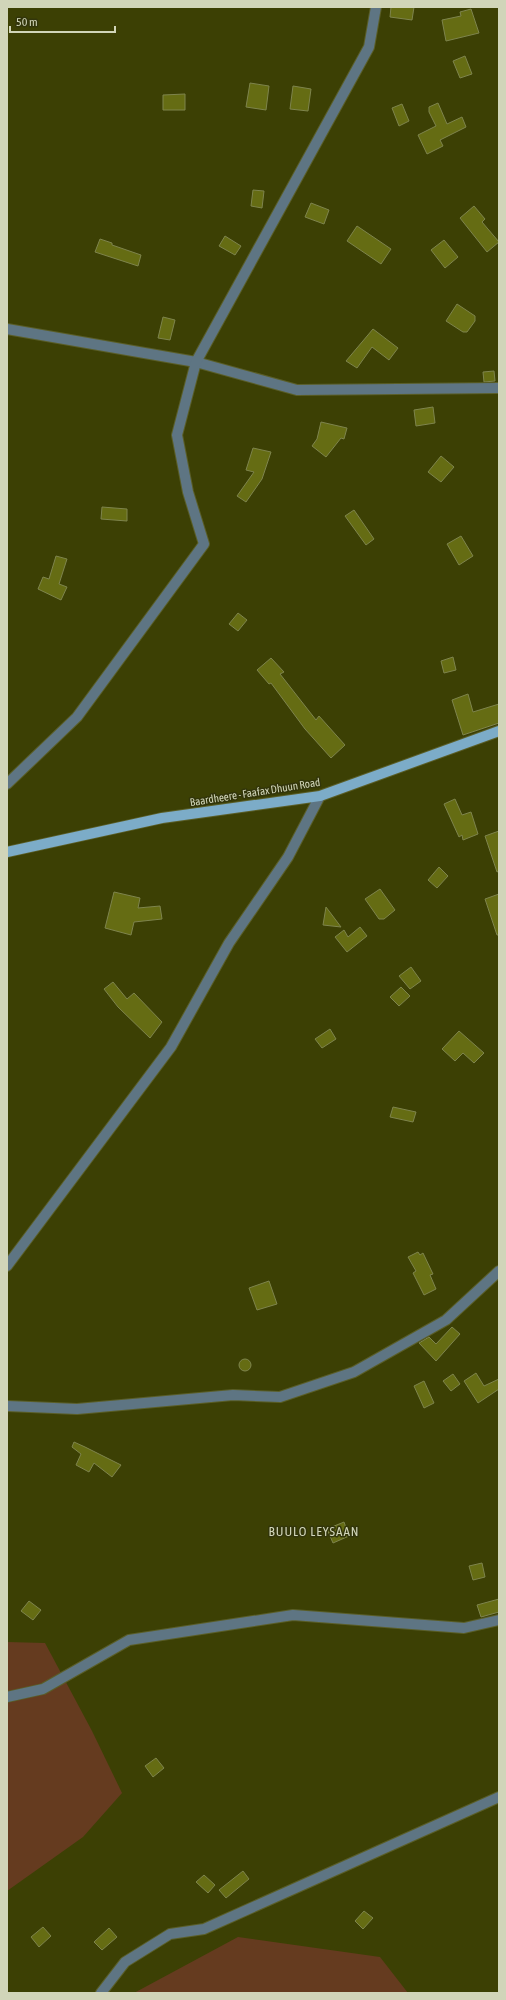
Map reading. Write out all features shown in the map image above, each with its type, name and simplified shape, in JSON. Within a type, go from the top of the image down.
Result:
[{"type":"main road","name":"Baardheere - Faafax Dhuun Road","points":[[7,852],[162,818],[320,796],[499,731]]},
{"type":"street","points":[[7,784],[77,717],[204,544],[188,492],[177,435],[196,362],[368,47],[376,7]]},
{"type":"street","points":[[7,329],[196,362],[297,390],[499,388]]},
{"type":"street","points":[[7,1266],[170,1047],[229,943],[288,857],[320,796]]},
{"type":"street","points":[[7,1406],[77,1409],[233,1395],[280,1397],[354,1372],[446,1320],[499,1271]]},
{"type":"street","points":[[7,1697],[43,1689],[130,1640],[293,1615],[464,1628],[499,1620]]},
{"type":"street","points":[[101,1993],[125,1962],[170,1934],[204,1929],[499,1796]]},
{"type":"shaded area","points":[[7,1642],[45,1643],[92,1731],[122,1793],[83,1837],[7,1891]]},
{"type":"shaded area","points":[[238,1937],[380,1957],[408,1993],[134,1993]]},
{"type":"building","points":[[391,7],[414,7],[412,20],[390,17]]},
{"type":"building","points":[[471,9],[479,33],[446,41],[442,20],[461,16],[460,12]]},
{"type":"building","points":[[465,56],[472,74],[460,78],[453,61]]},
{"type":"building","points":[[250,83],[269,86],[266,110],[246,107]]},
{"type":"building","points":[[293,86],[311,89],[308,111],[290,109]]},
{"type":"building","points":[[185,94],[185,110],[163,110],[163,95]]},
{"type":"building","points":[[438,103],[447,124],[462,117],[466,127],[440,140],[443,146],[427,154],[418,135],[436,126],[429,112],[429,107]]},
{"type":"building","points":[[402,104],[409,121],[399,126],[392,108]]},
{"type":"building","points":[[253,190],[264,191],[262,208],[251,206]]},
{"type":"building","points":[[311,203],[329,210],[324,224],[305,217]]},
{"type":"building","points":[[474,206],[485,219],[482,222],[499,242],[487,252],[460,218]]},
{"type":"building","points":[[357,226],[391,249],[381,264],[347,241]]},
{"type":"building","points":[[225,236],[241,246],[235,255],[219,246]]},
{"type":"building","points":[[100,239],[112,243],[112,245],[141,255],[138,266],[95,252]]},
{"type":"building","points":[[444,240],[458,257],[445,268],[431,250]]},
{"type":"building","points":[[457,304],[475,316],[475,321],[467,332],[463,332],[446,321]]},
{"type":"building","points":[[163,317],[175,320],[170,340],[158,338]]},
{"type":"building","points":[[373,329],[398,348],[389,360],[372,347],[357,368],[346,361]]},
{"type":"building","points":[[494,371],[495,381],[484,382],[483,372]]},
{"type":"building","points":[[433,407],[435,423],[416,426],[414,410]]},
{"type":"building","points":[[321,422],[347,428],[344,439],[341,438],[326,457],[312,446],[317,439]]},
{"type":"building","points":[[253,448],[271,452],[262,479],[246,502],[237,496],[254,472],[246,470]]},
{"type":"building","points":[[441,456],[454,467],[441,482],[428,472]]},
{"type":"building","points":[[102,507],[127,509],[127,521],[101,519]]},
{"type":"building","points":[[354,510],[374,539],[366,545],[345,516]]},
{"type":"building","points":[[461,536],[473,556],[459,565],[447,544]]},
{"type":"building","points":[[56,556],[67,559],[59,584],[67,587],[61,600],[38,589],[43,577],[49,579]]},
{"type":"building","points":[[238,613],[247,620],[238,631],[229,624]]},
{"type":"building","points":[[453,657],[456,670],[444,673],[441,661]]},
{"type":"building","points":[[271,658],[284,672],[280,674],[316,720],[319,716],[345,745],[331,758],[305,729],[271,683],[269,684],[257,670]]},
{"type":"building","points":[[468,694],[473,712],[499,704],[499,723],[463,735],[452,700]]},
{"type":"building","points":[[455,799],[462,815],[471,812],[478,834],[463,840],[462,835],[459,837],[444,804]]},
{"type":"building","points":[[499,831],[499,871],[497,872],[485,836]]},
{"type":"building","points":[[439,867],[448,876],[437,888],[428,880]]},
{"type":"building","points":[[380,889],[395,910],[384,919],[379,919],[365,899]]},
{"type":"building","points":[[114,892],[140,898],[138,908],[160,906],[162,919],[134,922],[131,935],[105,928]]},
{"type":"building","points":[[499,894],[499,935],[497,935],[485,899]]},
{"type":"building","points":[[326,907],[341,927],[323,925]]},
{"type":"building","points":[[360,927],[367,936],[347,952],[335,937],[344,930],[348,937]]},
{"type":"building","points":[[411,967],[421,981],[410,989],[399,976]]},
{"type":"building","points":[[113,982],[127,999],[134,993],[162,1022],[150,1038],[118,1007],[104,989]]},
{"type":"building","points":[[401,987],[410,996],[399,1006],[390,997]]},
{"type":"building","points":[[330,1029],[336,1039],[322,1048],[315,1039]]},
{"type":"building","points":[[459,1031],[484,1053],[474,1063],[463,1053],[455,1061],[442,1049]]},
{"type":"building","points":[[393,1107],[416,1112],[413,1122],[390,1117]]},
{"type":"building","points":[[418,1252],[420,1255],[423,1253],[433,1274],[430,1275],[436,1289],[424,1295],[413,1273],[416,1271],[408,1257]]},
{"type":"building","points":[[269,1281],[277,1304],[257,1310],[249,1288]]},
{"type":"building","points":[[452,1327],[460,1334],[436,1361],[419,1343],[429,1337],[436,1344]]},
{"type":"building","points":[[247,1359],[250,1360],[250,1370],[243,1371],[240,1370],[239,1363],[240,1360]]},
{"type":"building","points":[[476,1373],[484,1386],[499,1379],[499,1389],[478,1403],[464,1381]]},
{"type":"building","points":[[453,1374],[460,1384],[451,1391],[443,1381]]},
{"type":"building","points":[[424,1381],[434,1403],[424,1408],[414,1386]]},
{"type":"building","points":[[74,1442],[121,1465],[112,1477],[94,1463],[89,1472],[76,1465],[81,1454],[72,1447]]},
{"type":"building","points":[[344,1522],[349,1536],[333,1543],[327,1529]]},
{"type":"building","points":[[482,1563],[485,1577],[473,1580],[469,1566]]},
{"type":"building","points":[[499,1599],[499,1612],[481,1617],[477,1605]]},
{"type":"building","points":[[29,1601],[41,1610],[33,1620],[21,1611]]},
{"type":"building","points":[[156,1758],[164,1768],[153,1777],[145,1766]]},
{"type":"building","points":[[243,1871],[249,1879],[226,1898],[219,1890]]},
{"type":"building","points":[[204,1875],[215,1885],[208,1893],[196,1882]]},
{"type":"building","points":[[364,1911],[373,1918],[363,1929],[355,1921]]},
{"type":"building","points":[[43,1927],[51,1936],[39,1947],[31,1937]]},
{"type":"building","points":[[109,1928],[117,1937],[102,1950],[94,1942]]},
{"type":"district","name":"BUULO LEYSAAN","points":[[314,1531]]}]
